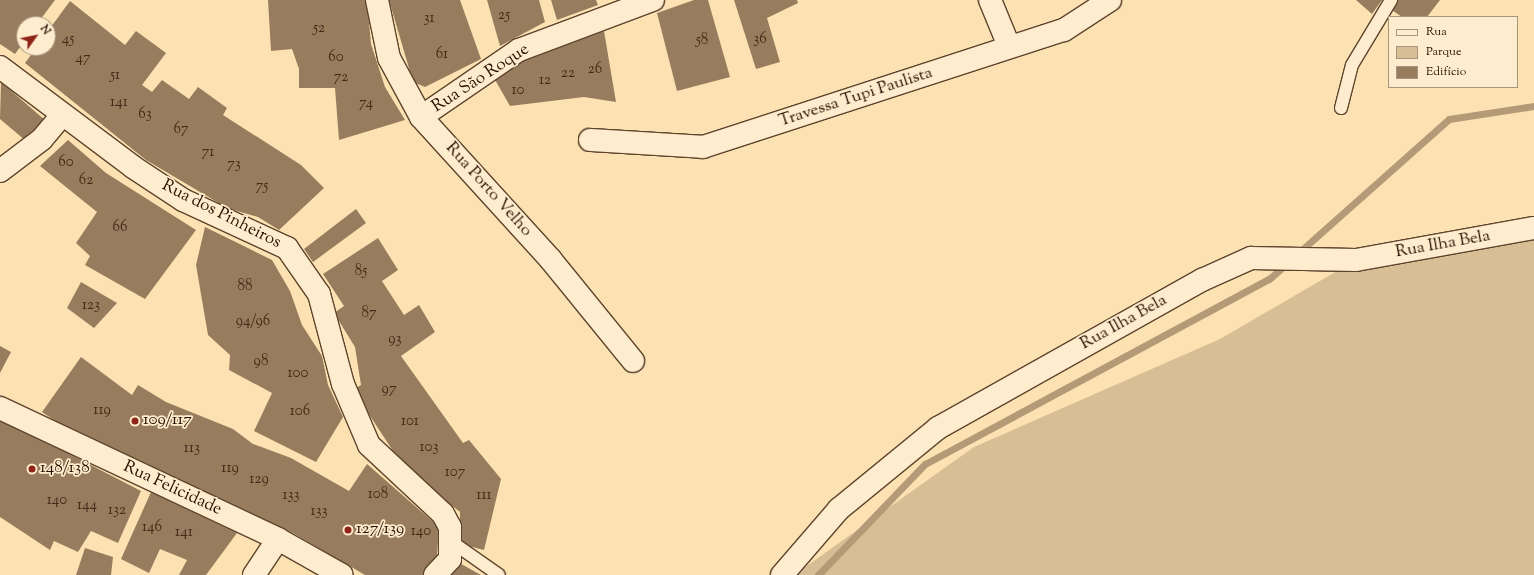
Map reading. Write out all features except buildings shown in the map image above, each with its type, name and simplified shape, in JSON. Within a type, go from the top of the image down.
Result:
[{"type":"street","name":"Rua Porto Velho","points":[[377,0],[389,58],[421,117],[551,260],[633,362]]},
{"type":"street","name":"Rua São Roque","points":[[421,117],[519,50],[653,0]]},
{"type":"street","points":[[990,0],[1009,46]]},
{"type":"street","name":"Travessa Tupi Paulista","points":[[590,140],[703,147],[1009,46],[1064,30],[1110,0]]},
{"type":"street","name":"Rua dos Pinheiros","points":[[0,67],[62,115],[183,200],[287,248],[319,294],[343,384],[369,445],[443,514],[450,527],[452,542],[450,559],[435,575]]},
{"type":"street","points":[[0,172],[42,138],[62,115]]},
{"type":"street","name":"Rua Ilha Bela","points":[[782,575],[839,509],[938,428],[1202,280],[1251,258],[1356,260],[1534,228]]},
{"type":"street","name":"Rua Felicidade","points":[[0,408],[278,539],[342,575]]},
{"type":"street","points":[[254,575],[278,539]]},
{"type":"lane","points":[[1341,108],[1352,65],[1390,0]]},
{"type":"lane","points":[[452,542],[499,575]]},
{"type":"green space","points":[[1534,228],[1534,575],[794,575],[974,447],[1220,339],[1356,260]]},
{"type":"waterway","points":[[1297,254],[1449,119],[1534,106]]},
{"type":"waterway","points":[[818,575],[925,464],[1269,279],[1286,264]]},
{"type":"place","name":"109/117","points":[[135,421]]},
{"type":"place","name":"148/138","points":[[32,469]]},
{"type":"place","name":"127/139","points":[[348,530]]}]
